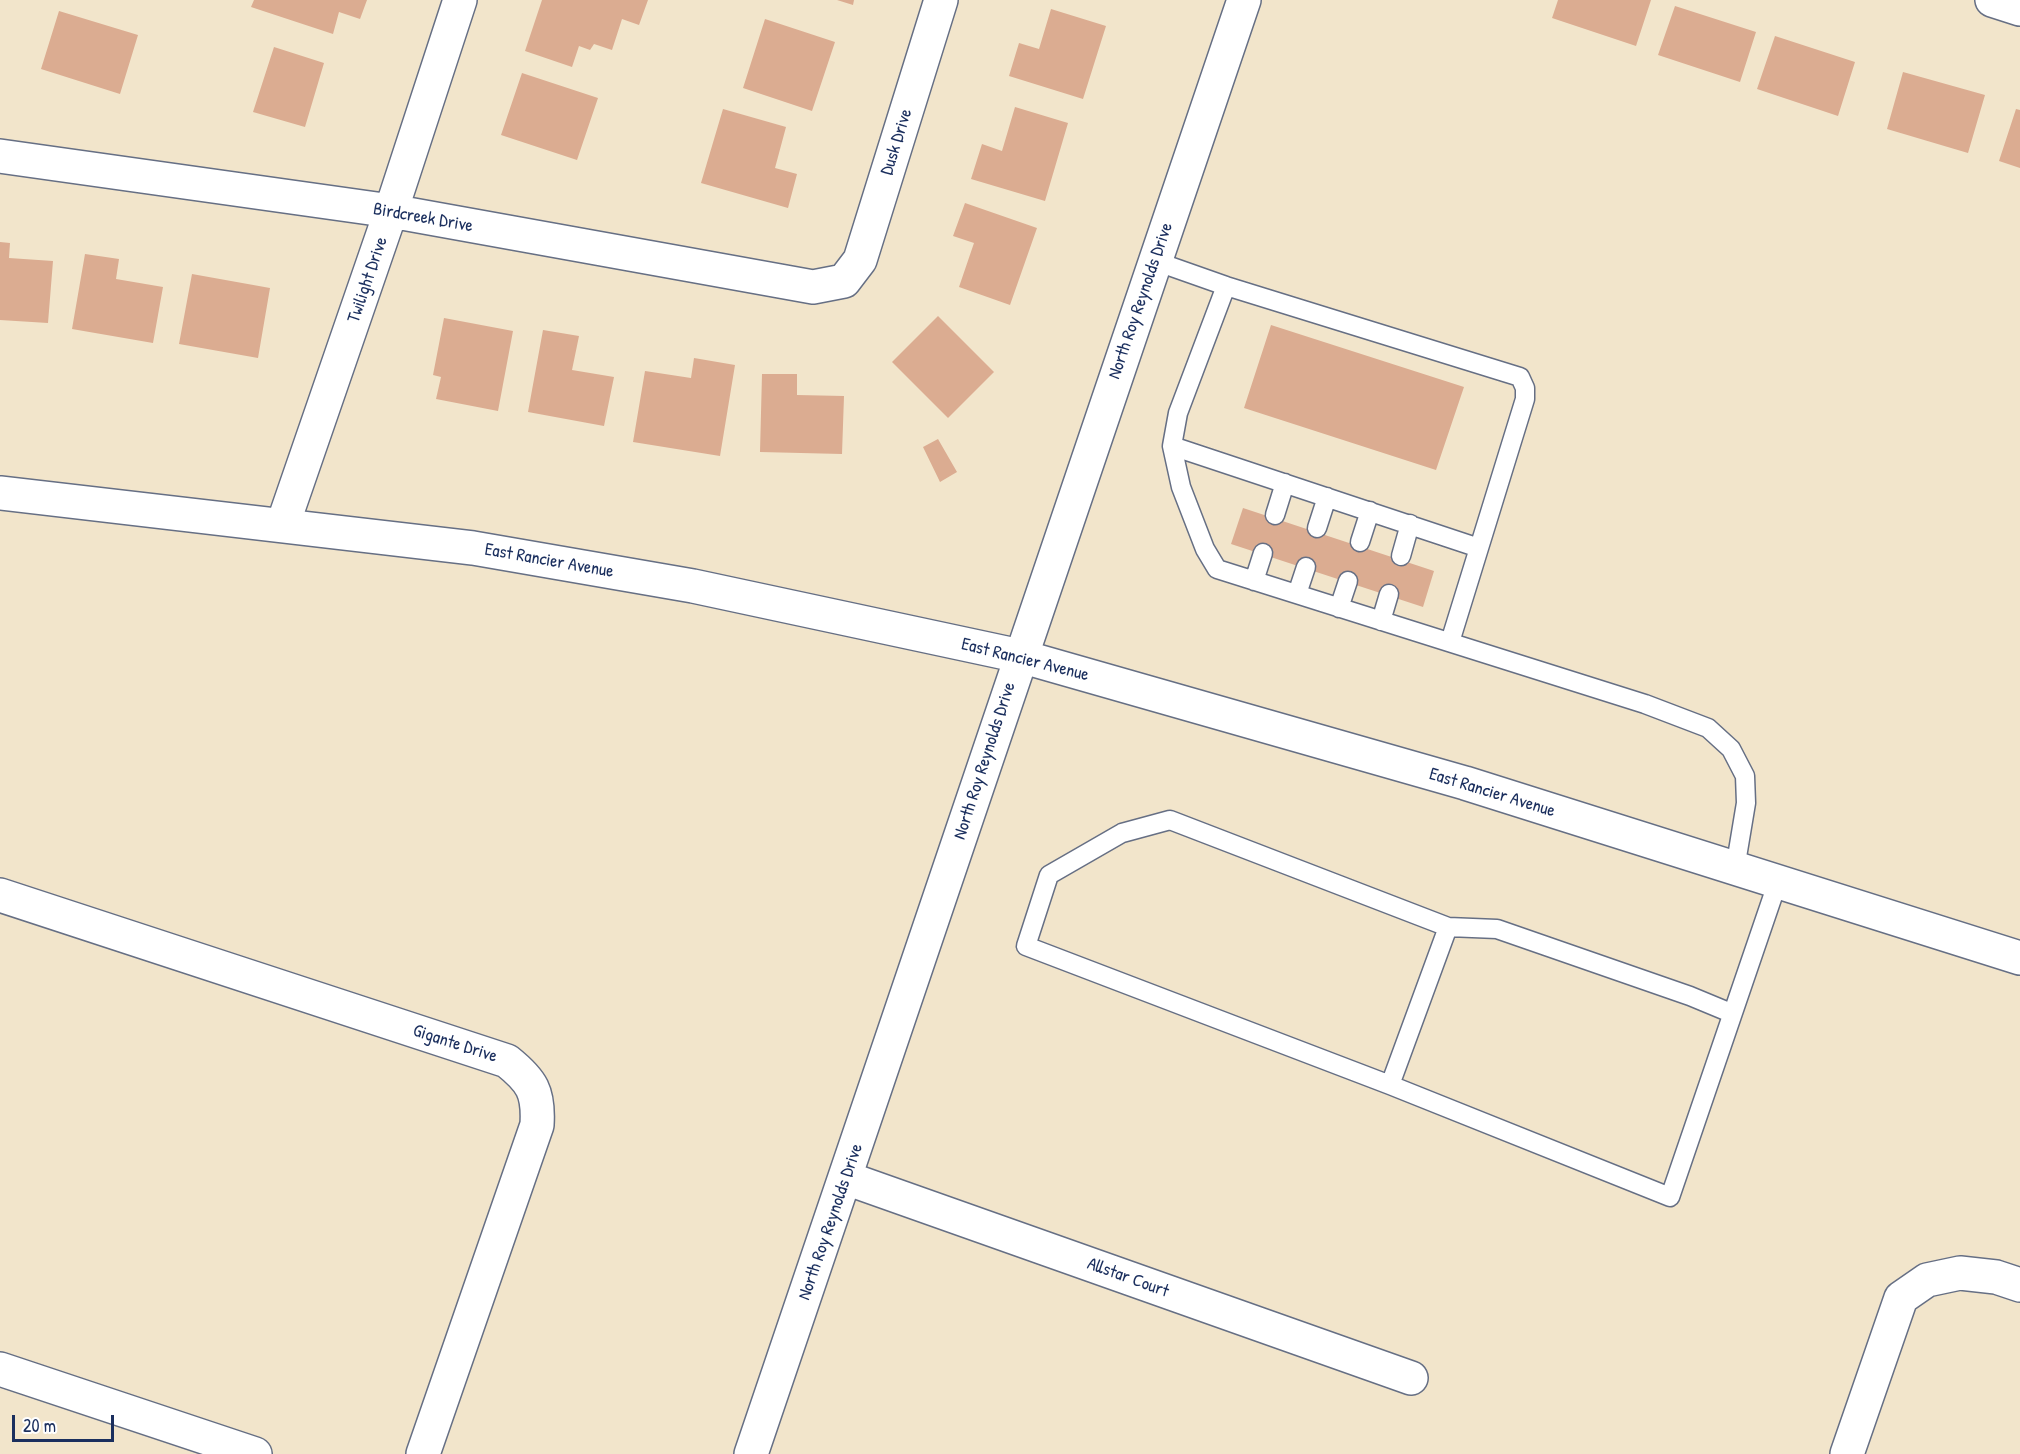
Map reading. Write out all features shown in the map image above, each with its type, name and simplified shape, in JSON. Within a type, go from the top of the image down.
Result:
[{"type":"street","name":"Twilight Drive","points":[[283,524],[391,211],[460,0]]},
{"type":"street","name":"Dusk Drive","points":[[844,281],[860,260],[941,0]]},
{"type":"street","name":"North Roy Reynolds Drive","points":[[751,1454],[1244,0]]},
{"type":"street","points":[[1992,0],[2020,9]]},
{"type":"street","name":"Birdcreek Drive","points":[[0,156],[391,211],[813,287],[844,281]]},
{"type":"street","name":"East Rancier Avenue","points":[[0,493],[283,524],[473,548],[693,586],[1020,656],[1466,783],[2020,958]]},
{"type":"street","name":"Gigante Drive","points":[[0,895],[507,1061],[526,1077],[538,1101],[537,1125],[423,1454]]},
{"type":"street","name":"Allstar Court","points":[[846,1178],[1411,1378]]},
{"type":"street","points":[[1847,1454],[1901,1298],[1927,1280],[1960,1274],[1996,1277],[2020,1285]]},
{"type":"street","points":[[0,1369],[255,1454]]},
{"type":"lane","points":[[1155,261],[1226,286],[1520,377],[1525,388],[1525,399],[1450,642]]},
{"type":"lane","points":[[1226,286],[1178,413],[1172,446],[1181,487],[1205,549],[1217,570],[1645,704],[1708,728],[1731,749],[1746,776],[1746,803],[1735,868]]},
{"type":"lane","points":[[1172,446],[1479,548]]},
{"type":"lane","points":[[1275,515],[1285,483]]},
{"type":"lane","points":[[1317,528],[1327,497]]},
{"type":"lane","points":[[1360,542],[1371,512]]},
{"type":"lane","points":[[1401,556],[1410,524]]},
{"type":"lane","points":[[1254,581],[1263,553]]},
{"type":"lane","points":[[1297,594],[1306,567]]},
{"type":"lane","points":[[1340,608],[1348,581]]},
{"type":"lane","points":[[1381,621],[1389,594]]},
{"type":"lane","points":[[1731,1013],[1690,996],[1497,929],[1448,927],[1170,820],[1122,833],[1049,875],[1026,946],[1390,1085],[1670,1197],[1731,1013],[1778,882]]},
{"type":"lane","points":[[1390,1085],[1448,927]]},
{"type":"building","points":[[254,0],[367,0],[360,19],[339,12],[333,34],[251,7]]},
{"type":"building","points":[[542,0],[648,0],[639,25],[622,19],[612,50],[594,44],[590,50],[579,46],[572,67],[525,51]]},
{"type":"building","points":[[837,0],[854,0],[853,5]]},
{"type":"building","points":[[1558,0],[1651,0],[1636,46],[1552,18]]},
{"type":"building","points":[[1675,6],[1756,32],[1740,82],[1658,55]]},
{"type":"building","points":[[1051,9],[1106,26],[1083,99],[1009,76],[1019,43],[1039,49]]},
{"type":"building","points":[[59,11],[138,35],[120,94],[41,69]]},
{"type":"building","points":[[765,19],[835,42],[812,111],[743,88]]},
{"type":"building","points":[[1775,36],[1855,62],[1838,116],[1757,89]]},
{"type":"building","points":[[274,47],[324,63],[305,127],[253,112]]},
{"type":"building","points":[[1903,72],[1985,95],[1968,153],[1887,129]]},
{"type":"building","points":[[522,73],[598,98],[577,160],[501,135]]},
{"type":"building","points":[[1015,107],[1068,123],[1045,201],[971,179],[982,144],[1002,151]]},
{"type":"building","points":[[723,109],[786,127],[775,168],[797,174],[788,208],[701,183]]},
{"type":"building","points":[[2016,109],[2020,110],[2020,168],[1999,161]]},
{"type":"building","points":[[965,203],[1037,228],[1010,305],[959,287],[974,243],[953,236]]},
{"type":"building","points":[[0,242],[10,243],[9,258],[53,261],[48,323],[0,320]]},
{"type":"building","points":[[85,254],[119,259],[116,279],[163,287],[153,343],[72,329]]},
{"type":"building","points":[[192,274],[270,288],[258,358],[179,344]]},
{"type":"building","points":[[938,316],[994,372],[948,418],[892,362]]},
{"type":"building","points":[[444,318],[513,331],[498,411],[436,399],[441,377],[433,375]]},
{"type":"building","points":[[1271,325],[1464,387],[1436,470],[1244,408]]},
{"type":"building","points":[[543,330],[579,336],[572,370],[614,377],[604,426],[528,412]]},
{"type":"building","points":[[694,358],[735,365],[720,456],[633,442],[645,371],[691,378]]},
{"type":"building","points":[[762,374],[797,374],[797,395],[844,396],[842,454],[760,452]]},
{"type":"building","points":[[938,439],[957,472],[940,482],[923,447]]},
{"type":"building","points":[[1243,508],[1434,571],[1423,607],[1231,544]]}]
